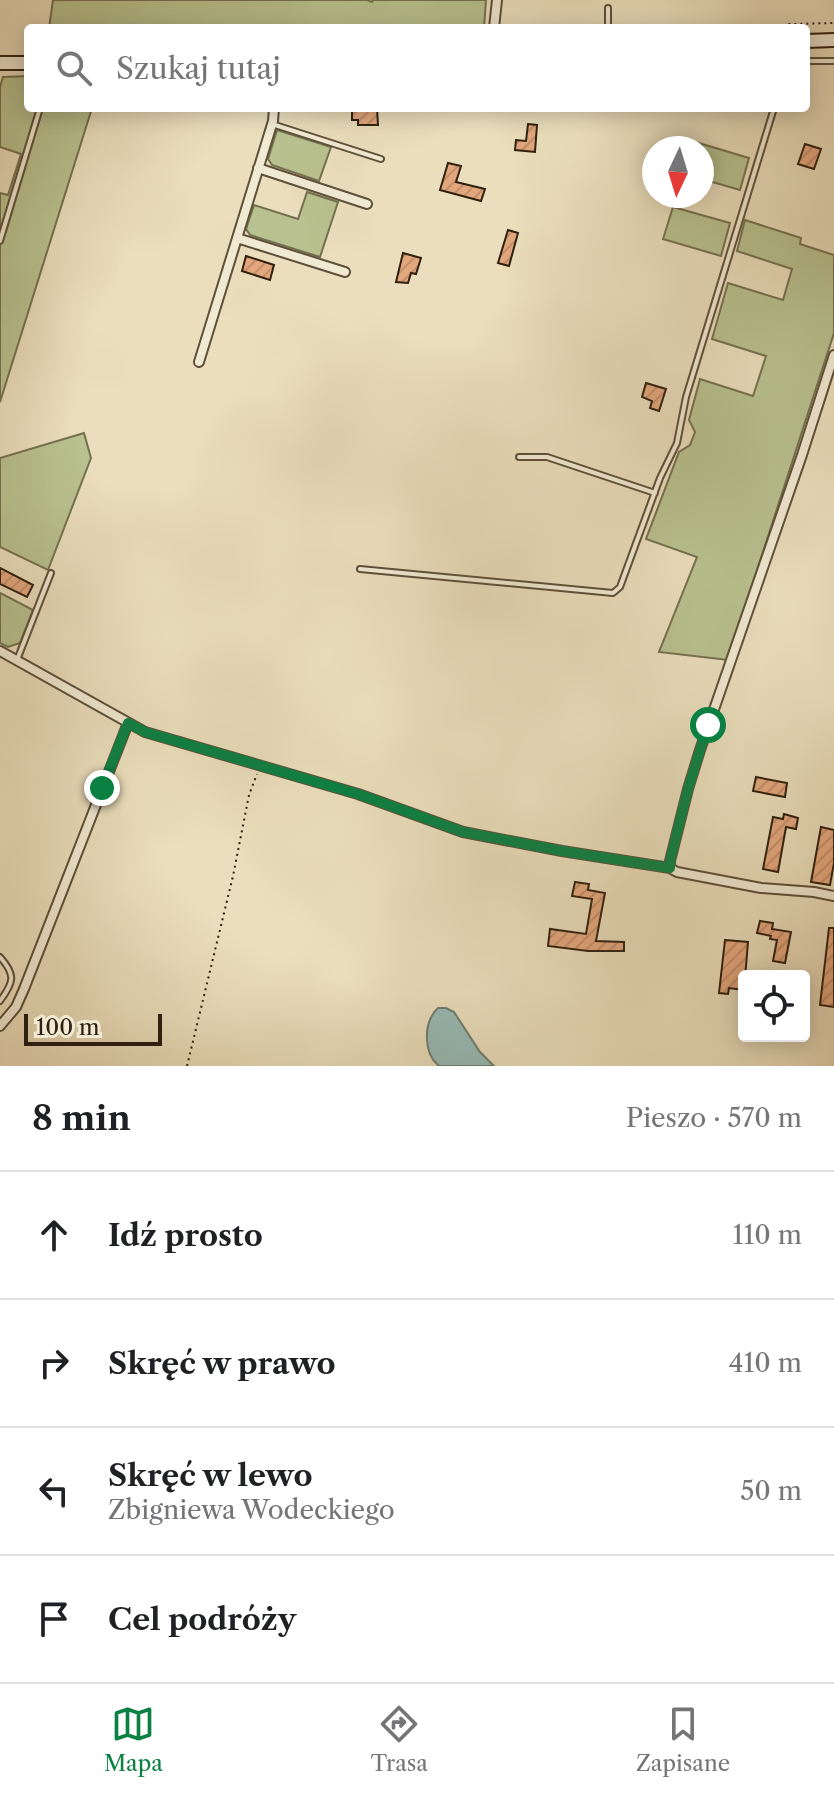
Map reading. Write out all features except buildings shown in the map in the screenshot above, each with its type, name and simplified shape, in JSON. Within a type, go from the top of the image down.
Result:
[{"type":"main road","points":[[810,41],[834,40]]},
{"type":"main road","points":[[0,63],[24,63]]},
{"type":"street","points":[[494,24],[497,0]]},
{"type":"street","points":[[199,362],[274,112]]},
{"type":"street","points":[[258,168],[367,204]]},
{"type":"street","points":[[237,238],[345,272]]},
{"type":"street","points":[[670,868],[700,750],[834,355]]},
{"type":"street","points":[[0,651],[145,732],[358,794],[463,832],[670,868],[677,872],[761,888],[834,896]]},
{"type":"street","points":[[0,1026],[16,1007],[24,989],[128,723]]},
{"type":"lane","points":[[608,8],[608,24]]},
{"type":"lane","points":[[810,61],[834,61]]},
{"type":"lane","points":[[0,241],[39,112]]},
{"type":"lane","points":[[360,569],[613,593],[620,587],[677,443],[686,397],[773,112]]},
{"type":"lane","points":[[272,124],[381,159]]},
{"type":"lane","points":[[519,457],[547,457],[655,493]]},
{"type":"lane","points":[[17,661],[51,573]]},
{"type":"lane","points":[[0,957],[9,967],[11,986],[0,1001]]},
{"type":"path","points":[[788,24],[834,23]]},
{"type":"path","points":[[187,1066],[233,876],[249,795],[260,766]]},
{"type":"green space","points":[[53,0],[486,0],[484,24],[50,24]]},
{"type":"green space","points":[[24,76],[24,112],[91,112],[0,402],[0,193],[8,195],[21,154],[0,147],[0,87],[3,77]]},
{"type":"green space","points":[[277,130],[331,147],[319,181],[272,165],[268,159]]},
{"type":"green space","points":[[714,148],[749,158],[740,190],[714,182]]},
{"type":"green space","points":[[307,192],[338,202],[320,257],[250,235],[246,229],[254,205],[298,219]]},
{"type":"green space","points":[[673,208],[730,223],[721,256],[663,239]]},
{"type":"green space","points":[[745,220],[801,238],[800,244],[834,255],[834,333],[728,660],[659,652],[697,557],[646,539],[679,452],[690,445],[695,432],[689,420],[700,379],[753,396],[766,356],[712,339],[728,283],[783,300],[792,269],[737,251]]},
{"type":"green space","points":[[84,433],[91,458],[48,570],[0,547],[0,458]]},
{"type":"green space","points":[[0,593],[33,610],[20,643],[8,647],[0,643]]},
{"type":"water","points":[[438,1008],[454,1012],[480,1052],[494,1066],[439,1066],[430,1053],[427,1037],[430,1021]]},
{"type":"route","points":[[102,788],[128,723],[145,732],[358,794],[463,832],[670,868],[688,789],[708,725]]}]
